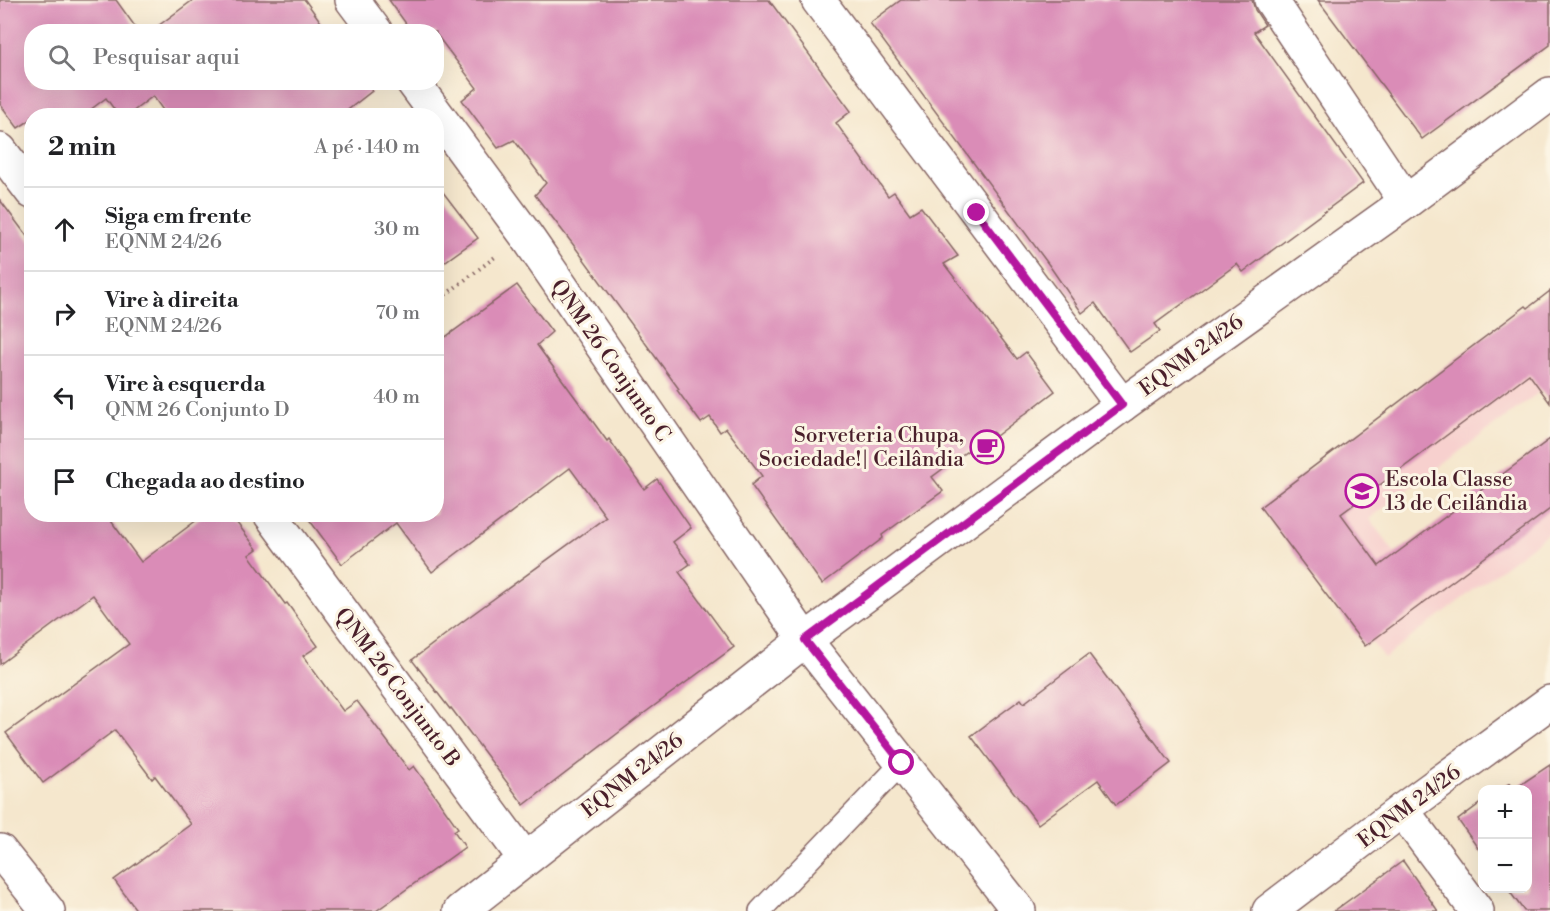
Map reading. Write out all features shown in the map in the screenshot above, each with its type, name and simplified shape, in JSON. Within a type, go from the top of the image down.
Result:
[{"type":"street","points":[[352,0],[370,24]]},
{"type":"street","points":[[818,0],[1122,405]]},
{"type":"street","points":[[1271,0],[1406,202]]},
{"type":"street","name":"QNM 26 Conjunto C","points":[[419,90],[432,108]]},
{"type":"street","name":"EQNM 24/26","points":[[460,911],[805,640],[1122,405],[1406,202],[1550,94]]},
{"type":"street","name":"QNM 26 Conjunto C","points":[[444,124],[525,234],[805,640]]},
{"type":"street","points":[[0,150],[24,182]]},
{"type":"street","name":"QNM 26 Conjunto B","points":[[276,522],[525,859]]},
{"type":"street","points":[[805,640],[1019,911]]},
{"type":"street","name":"EQNM 24/26","points":[[1269,911],[1550,702]]},
{"type":"street","points":[[1402,810],[1477,911]]},
{"type":"street","points":[[0,851],[48,911]]},
{"type":"lane","points":[[760,911],[902,763]]},
{"type":"path","points":[[444,296],[525,234]]},
{"type":"shaded area","name":"Escola Classe 13 de Ceilândia","points":[[1550,315],[1550,384],[1369,519],[1408,570],[1550,464],[1550,532],[1384,658],[1278,521]]},
{"type":"building","points":[[0,0],[116,0],[133,24],[24,24],[24,90],[372,91],[350,108],[161,108],[153,96],[137,108],[113,108],[106,98],[93,108],[24,108],[24,124],[18,128],[0,104]]},
{"type":"building","points":[[193,0],[305,0],[322,24],[161,24]]},
{"type":"building","points":[[389,0],[769,0],[851,111],[836,123],[888,196],[894,192],[910,214],[921,207],[958,256],[944,264],[1017,359],[1026,352],[1055,391],[996,436],[993,432],[932,477],[943,491],[882,535],[883,538],[822,584],[751,485],[762,476],[726,428],[720,432],[710,417],[701,423],[677,390],[679,389],[535,195],[546,183],[514,140],[498,148],[462,100],[477,88],[444,45],[444,24],[406,24]]},
{"type":"building","points":[[901,0],[1252,0],[1255,10],[1265,25],[1254,32],[1363,183],[1243,272],[1237,264],[1155,324],[1160,331],[1130,352],[1095,303],[1082,313],[870,23]]},
{"type":"building","points":[[1318,0],[1550,0],[1550,45],[1422,139]]},
{"type":"building","points":[[444,193],[478,238],[444,262]]},
{"type":"building","points":[[0,200],[24,232],[24,522],[112,522],[141,562],[194,522],[236,522],[257,549],[249,555],[318,646],[303,656],[343,711],[357,701],[409,770],[414,766],[458,828],[454,831],[465,847],[376,911],[137,911],[114,880],[191,824],[155,776],[152,779],[115,730],[43,783],[6,733],[129,644],[93,595],[0,664]]},
{"type":"building","points":[[517,285],[552,332],[537,345],[644,489],[657,479],[691,528],[673,542],[690,564],[679,572],[734,647],[524,805],[412,660],[606,517],[570,468],[432,572],[396,523],[342,564],[311,522],[444,522],[444,338]]},
{"type":"building","name":"Escola Classe 13 de Ceilândia","points":[[1550,291],[1550,403],[1529,374],[1341,514],[1379,566],[1550,439],[1550,509],[1365,646],[1260,507],[1526,306],[1528,308]]},
{"type":"building","points":[[1089,654],[1171,763],[1116,805],[1098,780],[1038,824],[971,736],[1021,699],[1024,703]]},
{"type":"building","points":[[1550,765],[1550,911],[1524,911],[1511,893],[1532,893],[1532,785],[1520,785]]},
{"type":"building","points":[[1478,805],[1478,848],[1458,820]]},
{"type":"building","points":[[1403,861],[1438,911],[1334,911]]},
{"type":"place","name":"Sorveteria Chupa, Sociedade!| Ceilândia","points":[[987,447]]},
{"type":"place","name":"Escola Classe 13 de Ceilândia","points":[[1362,491]]},
{"type":"route","points":[[902,763],[805,640],[1122,405],[977,213]]}]
